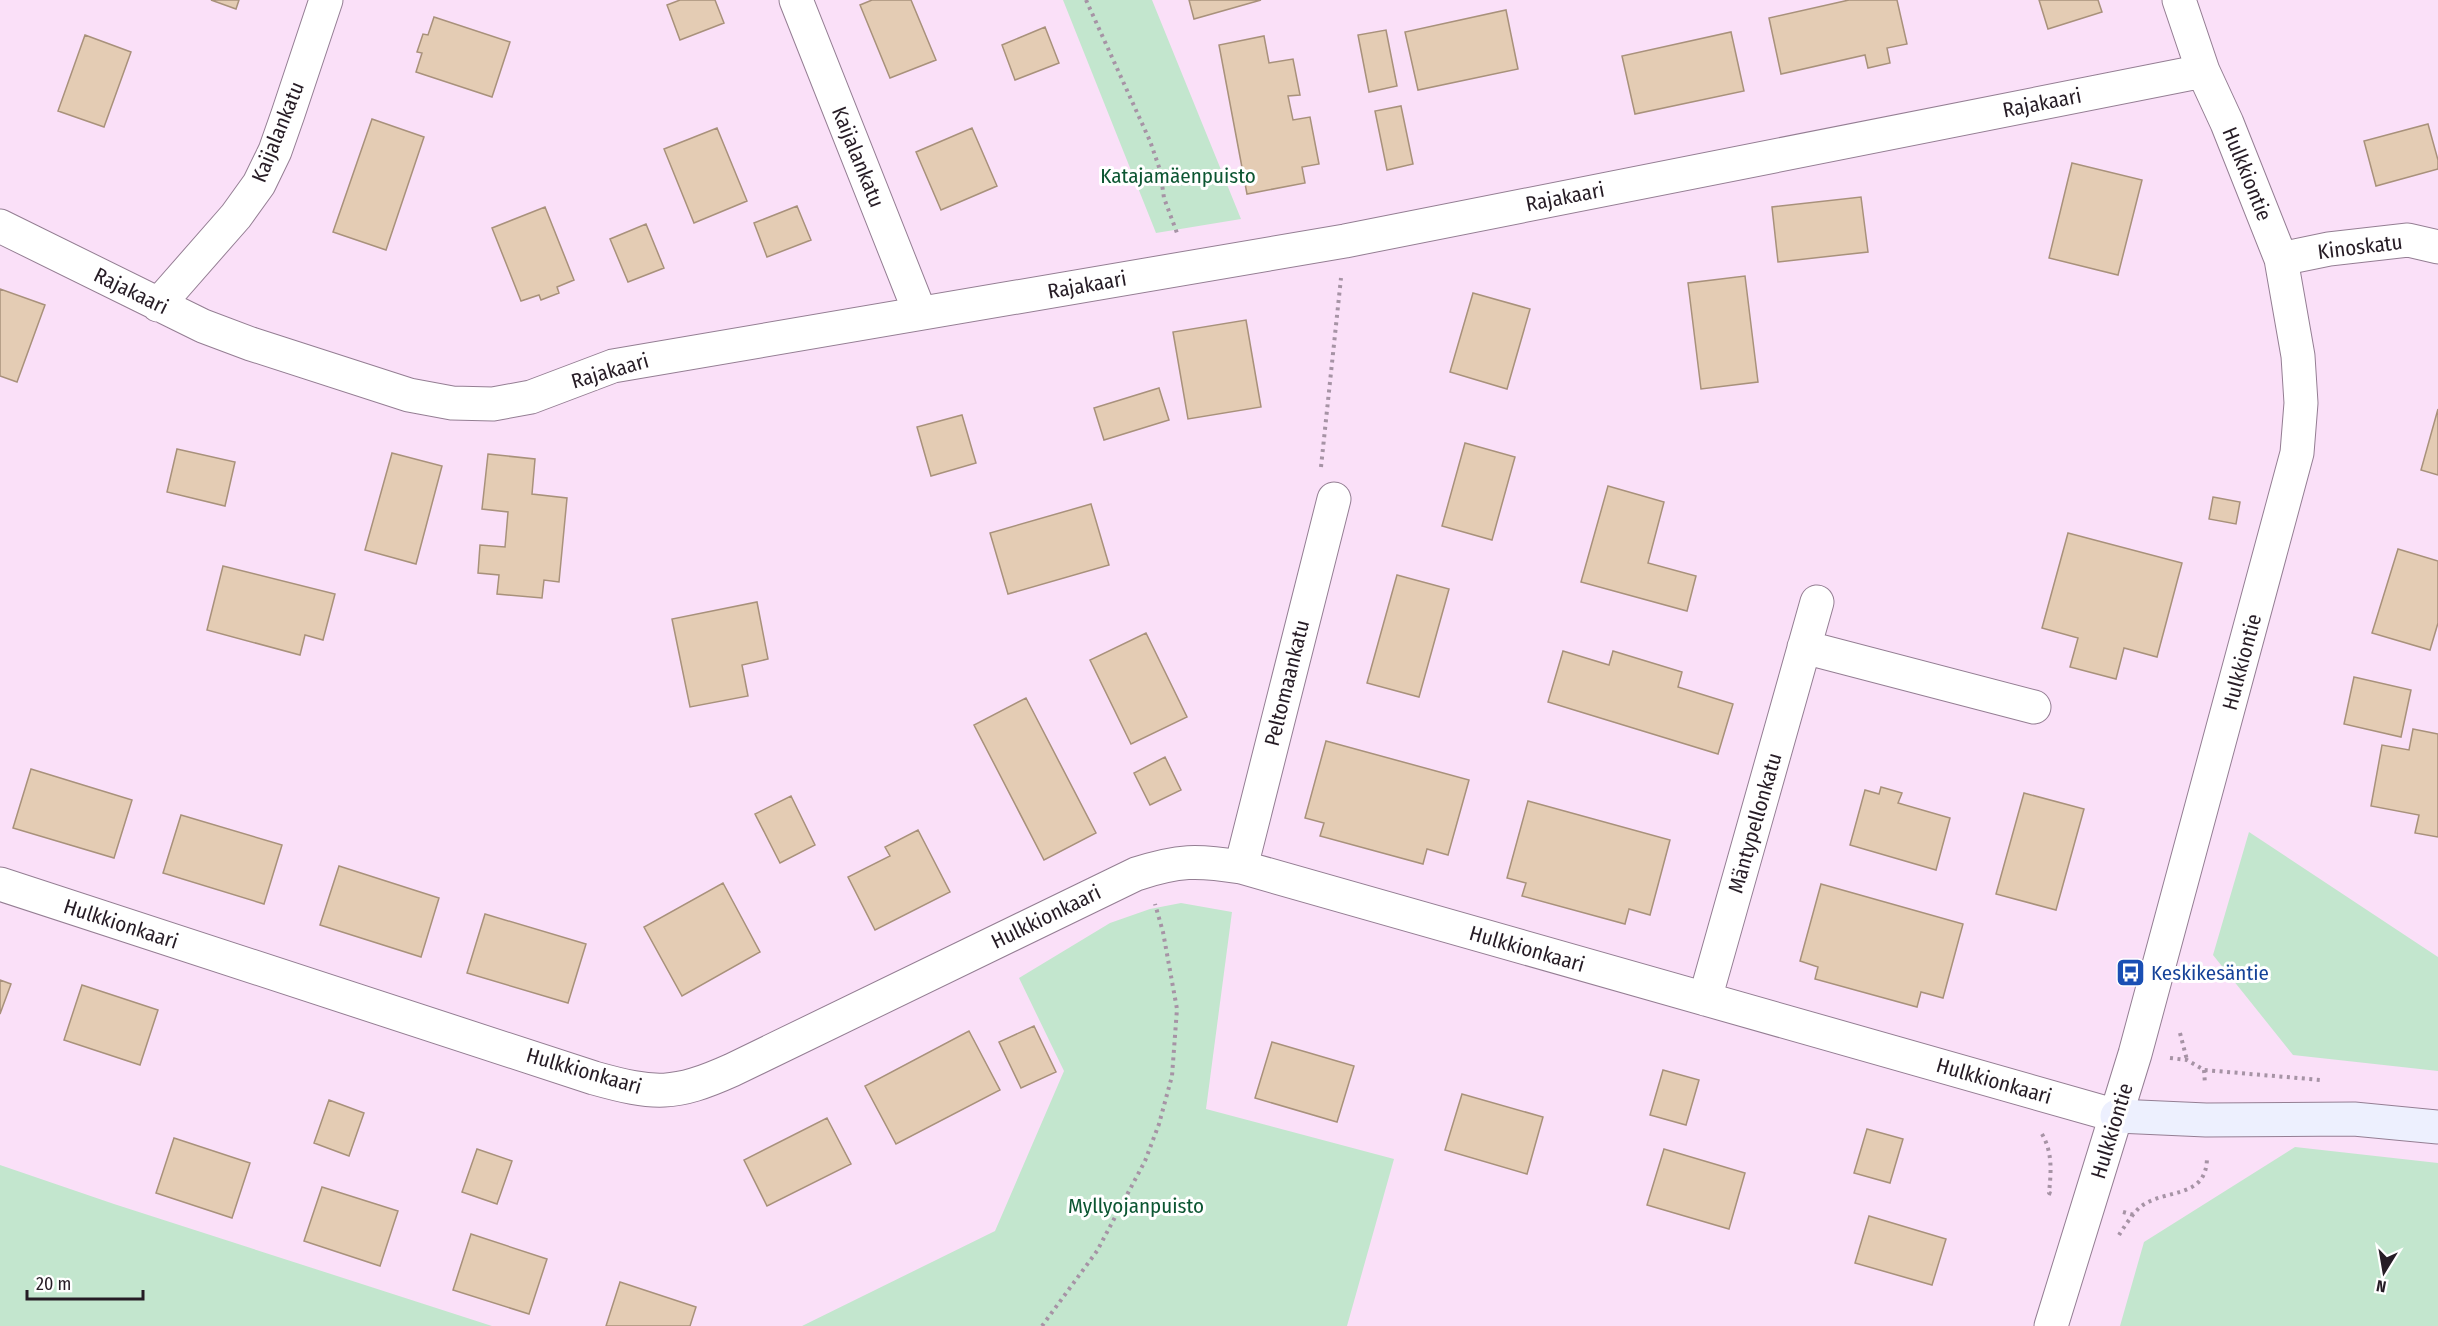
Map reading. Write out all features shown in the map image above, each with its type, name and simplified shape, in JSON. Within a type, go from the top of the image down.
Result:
[{"type":"street","name":"Kaijalankatu","points":[[158,305],[236,216],[259,184],[275,150],[326,0]]},
{"type":"street","name":"Kaijalankatu","points":[[796,0],[920,313]]},
{"type":"street","name":"Hulkkiontie","points":[[2051,1326],[2135,1054],[2297,453],[2301,403],[2298,356],[2281,259],[2204,71],[2179,0]]},
{"type":"street","name":"Rajakaari","points":[[0,226],[158,305],[251,344],[409,395],[452,403],[494,404],[531,397],[613,366],[1345,241],[2204,71]]},
{"type":"street","name":"Kinoskatu","points":[[2281,259],[2329,249],[2428,240]]},
{"type":"street","name":"Peltomaankatu","points":[[1241,867],[1334,499]]},
{"type":"street","name":"Mäntypellonkatu","points":[[1705,999],[1817,602]]},
{"type":"street","points":[[1804,647],[2034,707]]},
{"type":"street","name":"Hulkkionkaari","points":[[0,884],[594,1078],[630,1088],[667,1092],[700,1084],[721,1075],[1136,874],[1169,863],[1204,861],[1241,867],[2117,1116]]},
{"type":"street","points":[[2117,1116],[2206,1120],[2354,1119],[2438,1127]]},
{"type":"path","points":[[1086,0],[1150,141],[1160,170],[1164,198],[1188,267]]},
{"type":"path","points":[[1334,499],[1321,467],[1345,241]]},
{"type":"path","points":[[1042,1326],[1097,1251],[1145,1161],[1159,1124],[1172,1076],[1177,1009],[1163,932],[1153,899]]},
{"type":"path","points":[[2135,1054],[2187,1060],[2204,1070],[2322,1080]]},
{"type":"path","points":[[2036,1128],[2043,1135],[2049,1152],[2052,1169],[2049,1193],[2134,1215]]},
{"type":"path","points":[[2116,1243],[2139,1208],[2173,1193],[2192,1188],[2202,1181],[2207,1170]]},
{"type":"green space","name":"Katajamäenpuisto","points":[[1063,0],[1152,0],[1241,219],[1156,233]]},
{"type":"green space","points":[[2249,832],[2438,957],[2438,1071],[2293,1055],[2213,955]]},
{"type":"green space","name":"Myllyojanpuisto","points":[[1181,903],[1232,912],[1206,1109],[1394,1159],[1347,1326],[802,1326],[995,1231],[1064,1071],[1019,978],[1110,923],[1150,909]]},
{"type":"green space","points":[[2295,1147],[2438,1163],[2438,1326],[2120,1326],[2144,1242]]},
{"type":"green space","points":[[0,1165],[114,1204],[492,1326],[0,1326]]},
{"type":"building","points":[[211,0],[239,0],[236,9]]},
{"type":"building","points":[[680,0],[715,0],[724,23],[680,40],[667,5]]},
{"type":"building","points":[[872,0],[911,0],[936,60],[890,78],[860,5]]},
{"type":"building","points":[[1189,0],[1261,0],[1194,19]]},
{"type":"building","points":[[1849,0],[1897,0],[1907,44],[1887,48],[1890,63],[1868,68],[1865,55],[1781,74],[1769,18]]},
{"type":"building","points":[[2039,0],[2098,0],[2102,12],[2048,29]]},
{"type":"building","points":[[1506,10],[1518,69],[1418,90],[1405,32]]},
{"type":"building","points":[[434,17],[510,42],[492,97],[416,72],[422,53],[417,52],[423,34],[428,35]]},
{"type":"building","points":[[1045,27],[1059,63],[1015,80],[1002,45]]},
{"type":"building","points":[[1386,30],[1397,86],[1369,92],[1358,35]]},
{"type":"building","points":[[1731,32],[1744,91],[1635,114],[1622,56]]},
{"type":"building","points":[[85,35],[131,52],[104,127],[58,111]]},
{"type":"building","points":[[1264,36],[1269,63],[1293,59],[1300,95],[1288,96],[1293,120],[1310,117],[1319,164],[1302,167],[1305,183],[1247,194],[1219,45]]},
{"type":"building","points":[[1401,106],[1413,164],[1387,170],[1375,111]]},
{"type":"building","points":[[372,119],[424,137],[386,250],[333,232]]},
{"type":"building","points":[[2428,124],[2438,160],[2438,169],[2376,186],[2364,141]]},
{"type":"building","points":[[717,128],[747,201],[694,223],[664,149]]},
{"type":"building","points":[[972,128],[997,186],[941,210],[916,152]]},
{"type":"building","points":[[2072,163],[2142,180],[2118,275],[2049,258]]},
{"type":"building","points":[[1861,197],[1868,252],[1778,262],[1772,207]]},
{"type":"building","points":[[797,206],[811,240],[767,257],[754,223]]},
{"type":"building","points":[[545,207],[574,280],[557,287],[559,293],[541,300],[539,295],[521,301],[492,228]]},
{"type":"building","points":[[646,224],[664,268],[628,282],[610,239]]},
{"type":"building","points":[[1745,276],[1758,382],[1701,389],[1688,283]]},
{"type":"building","points":[[0,289],[45,305],[17,382],[0,376]]},
{"type":"building","points":[[1473,293],[1530,309],[1507,389],[1450,372]]},
{"type":"building","points":[[1246,320],[1261,407],[1188,419],[1173,332]]},
{"type":"building","points":[[1159,388],[1169,420],[1104,440],[1094,408]]},
{"type":"building","points":[[2438,409],[2438,475],[2421,470]]},
{"type":"building","points":[[962,415],[976,463],[931,476],[917,427]]},
{"type":"building","points":[[1465,443],[1515,457],[1492,540],[1442,526]]},
{"type":"building","points":[[177,449],[235,462],[225,506],[167,492]]},
{"type":"building","points":[[392,453],[442,466],[416,564],[365,550]]},
{"type":"building","points":[[488,454],[535,459],[532,494],[567,498],[559,582],[544,580],[542,598],[497,594],[499,575],[478,573],[480,545],[505,547],[508,512],[482,509]]},
{"type":"building","points":[[1608,486],[1664,502],[1648,563],[1696,576],[1687,611],[1581,582]]},
{"type":"building","points":[[2213,497],[2240,502],[2236,524],[2209,519]]},
{"type":"building","points":[[1091,504],[1109,565],[1008,594],[990,533]]},
{"type":"building","points":[[2068,533],[2182,563],[2157,657],[2124,648],[2116,679],[2070,667],[2078,638],[2042,628]]},
{"type":"building","points":[[2398,549],[2438,561],[2438,623],[2430,650],[2372,633]]},
{"type":"building","points":[[223,566],[335,594],[323,640],[305,635],[300,655],[207,630]]},
{"type":"building","points":[[1397,575],[1449,589],[1419,697],[1367,683]]},
{"type":"building","points":[[757,602],[768,659],[742,665],[748,696],[690,707],[672,619]]},
{"type":"building","points":[[1146,633],[1187,717],[1131,744],[1090,660]]},
{"type":"building","points":[[1563,651],[1609,665],[1613,651],[1682,672],[1678,687],[1733,704],[1718,754],[1548,702]]},
{"type":"building","points":[[2354,677],[2411,690],[2401,737],[2344,724]]},
{"type":"building","points":[[1026,698],[1096,833],[1044,860],[974,725]]},
{"type":"building","points":[[2413,729],[2438,734],[2438,837],[2415,833],[2419,815],[2371,806],[2382,745],[2409,750]]},
{"type":"building","points":[[1326,741],[1469,780],[1448,855],[1427,849],[1423,864],[1320,836],[1324,823],[1305,818]]},
{"type":"building","points":[[1165,757],[1181,790],[1150,805],[1134,773]]},
{"type":"building","points":[[31,769],[132,800],[114,858],[13,828]]},
{"type":"building","points":[[1881,787],[1902,793],[1898,803],[1950,818],[1936,870],[1850,845],[1865,790],[1879,794]]},
{"type":"building","points":[[2024,793],[2084,809],[2056,910],[1996,894]]},
{"type":"building","points":[[791,796],[815,845],[780,863],[755,814]]},
{"type":"building","points":[[1528,801],[1670,840],[1650,915],[1629,909],[1625,924],[1522,896],[1526,883],[1507,878]]},
{"type":"building","points":[[181,815],[282,845],[264,904],[163,873]]},
{"type":"building","points":[[918,830],[950,892],[875,930],[848,877],[890,856],[885,847]]},
{"type":"building","points":[[339,866],[439,898],[421,957],[320,925]]},
{"type":"building","points":[[723,883],[760,952],[682,996],[644,927]]},
{"type":"building","points":[[1821,884],[1963,924],[1943,998],[1921,992],[1917,1007],[1815,979],[1818,967],[1800,961]]},
{"type":"building","points":[[485,914],[586,944],[568,1003],[467,973]]},
{"type":"building","points":[[0,980],[11,984],[0,1014]]},
{"type":"building","points":[[82,985],[158,1010],[140,1065],[64,1040]]},
{"type":"building","points":[[1034,1026],[1056,1072],[1021,1088],[999,1042]]},
{"type":"building","points":[[969,1031],[1000,1090],[896,1144],[865,1086]]},
{"type":"building","points":[[1272,1042],[1354,1066],[1337,1122],[1255,1098]]},
{"type":"building","points":[[1663,1070],[1699,1080],[1686,1125],[1650,1115]]},
{"type":"building","points":[[1462,1094],[1543,1117],[1527,1174],[1445,1150]]},
{"type":"building","points":[[329,1100],[364,1113],[349,1156],[314,1143]]},
{"type":"building","points":[[827,1118],[851,1164],[767,1206],[744,1160]]},
{"type":"building","points":[[1867,1129],[1903,1139],[1890,1183],[1854,1173]]},
{"type":"building","points":[[174,1138],[250,1163],[232,1218],[156,1193]]},
{"type":"building","points":[[477,1149],[512,1161],[497,1204],[462,1192]]},
{"type":"building","points":[[1664,1149],[1745,1173],[1729,1229],[1647,1205]]},
{"type":"building","points":[[322,1187],[398,1211],[380,1266],[304,1241]]},
{"type":"building","points":[[1869,1216],[1946,1239],[1932,1285],[1855,1263]]},
{"type":"building","points":[[471,1234],[547,1259],[529,1314],[453,1290]]},
{"type":"building","points":[[620,1282],[696,1307],[690,1326],[606,1326]]},
{"type":"place","name":"Keskikesäntie","points":[[2130,973]]}]
